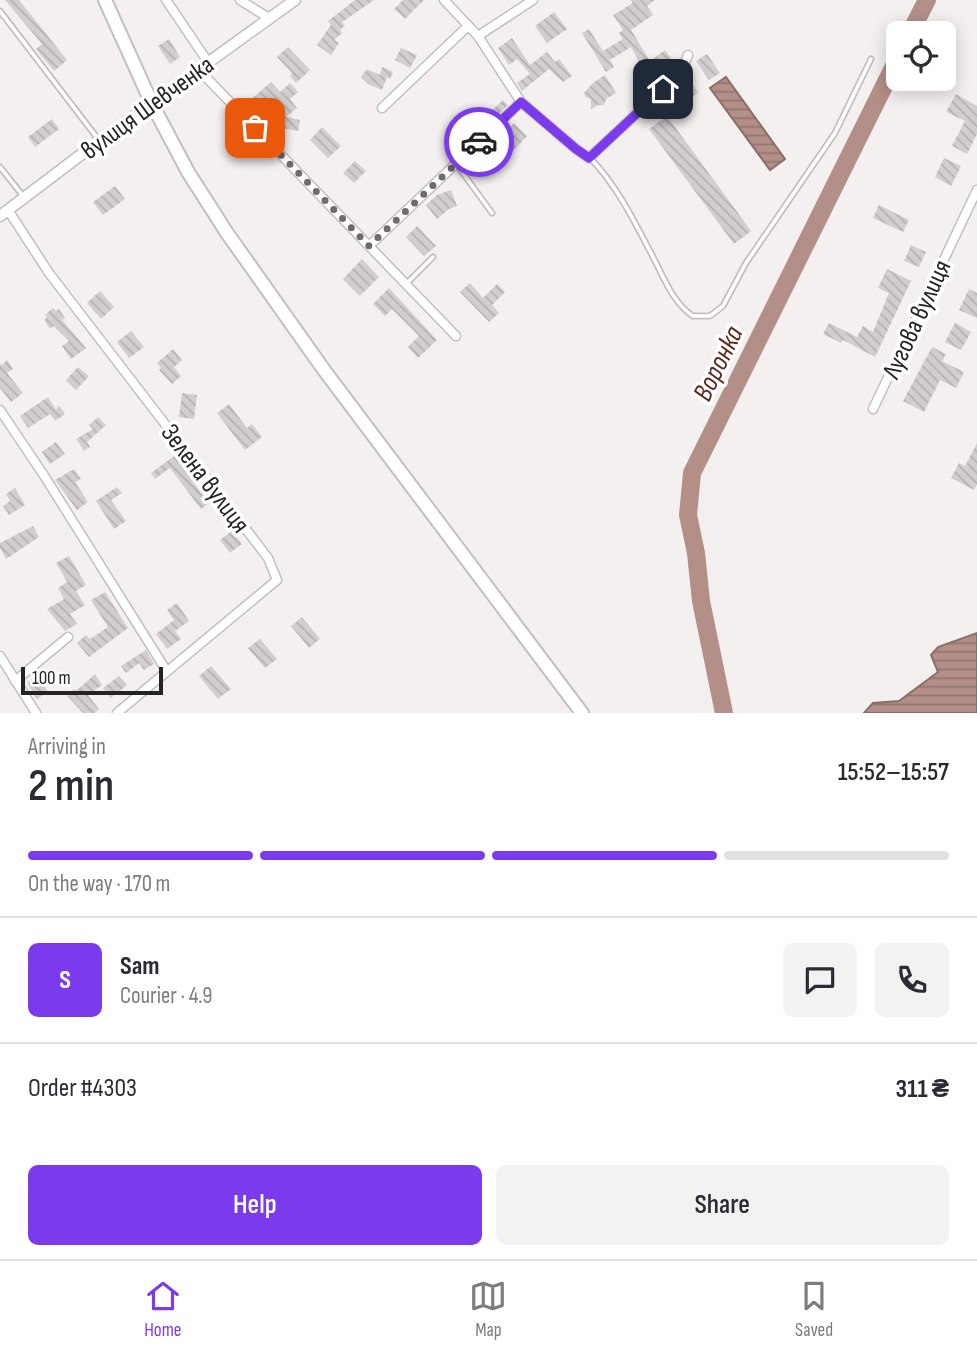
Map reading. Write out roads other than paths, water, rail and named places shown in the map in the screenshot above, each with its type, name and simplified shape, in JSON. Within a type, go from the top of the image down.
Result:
[{"type":"highway","points":[[105,0],[152,104],[188,172],[243,256],[324,370],[582,713]]},
{"type":"street","points":[[166,0],[208,62]]},
{"type":"street","points":[[240,0],[270,18]]},
{"type":"street","name":"вулиця Шевченка","points":[[4,213],[295,0]]},
{"type":"street","points":[[444,0],[478,36],[521,102],[589,158],[681,72],[688,55]]},
{"type":"street","points":[[478,36],[533,0]]},
{"type":"street","points":[[382,108],[468,26]]},
{"type":"street","points":[[198,69],[456,336]]},
{"type":"street","points":[[369,246],[521,102]]},
{"type":"street","name":"Лугова вулиця","points":[[873,409],[977,190]]},
{"type":"street","name":"Зелена вулиця","points":[[4,213],[268,558],[276,574],[277,580],[117,713]]},
{"type":"street","points":[[0,410],[166,670]]},
{"type":"street","points":[[15,681],[68,637]]},
{"type":"street","points":[[0,656],[4,672],[15,681],[36,713]]},
{"type":"lane","points":[[0,11],[99,141]]},
{"type":"lane","points":[[589,158],[605,173],[617,191],[676,300],[694,316],[710,316],[723,306],[746,263],[835,133],[871,59]]},
{"type":"lane","points":[[455,163],[492,213]]},
{"type":"lane","points":[[0,167],[25,197]]},
{"type":"lane","points":[[406,284],[433,257]]},
{"type":"waterway","name":"Воронка","points":[[916,21],[927,0]]},
{"type":"waterway","name":"Воронка","points":[[724,713],[701,601],[696,553],[688,515],[692,473],[886,82]]}]
